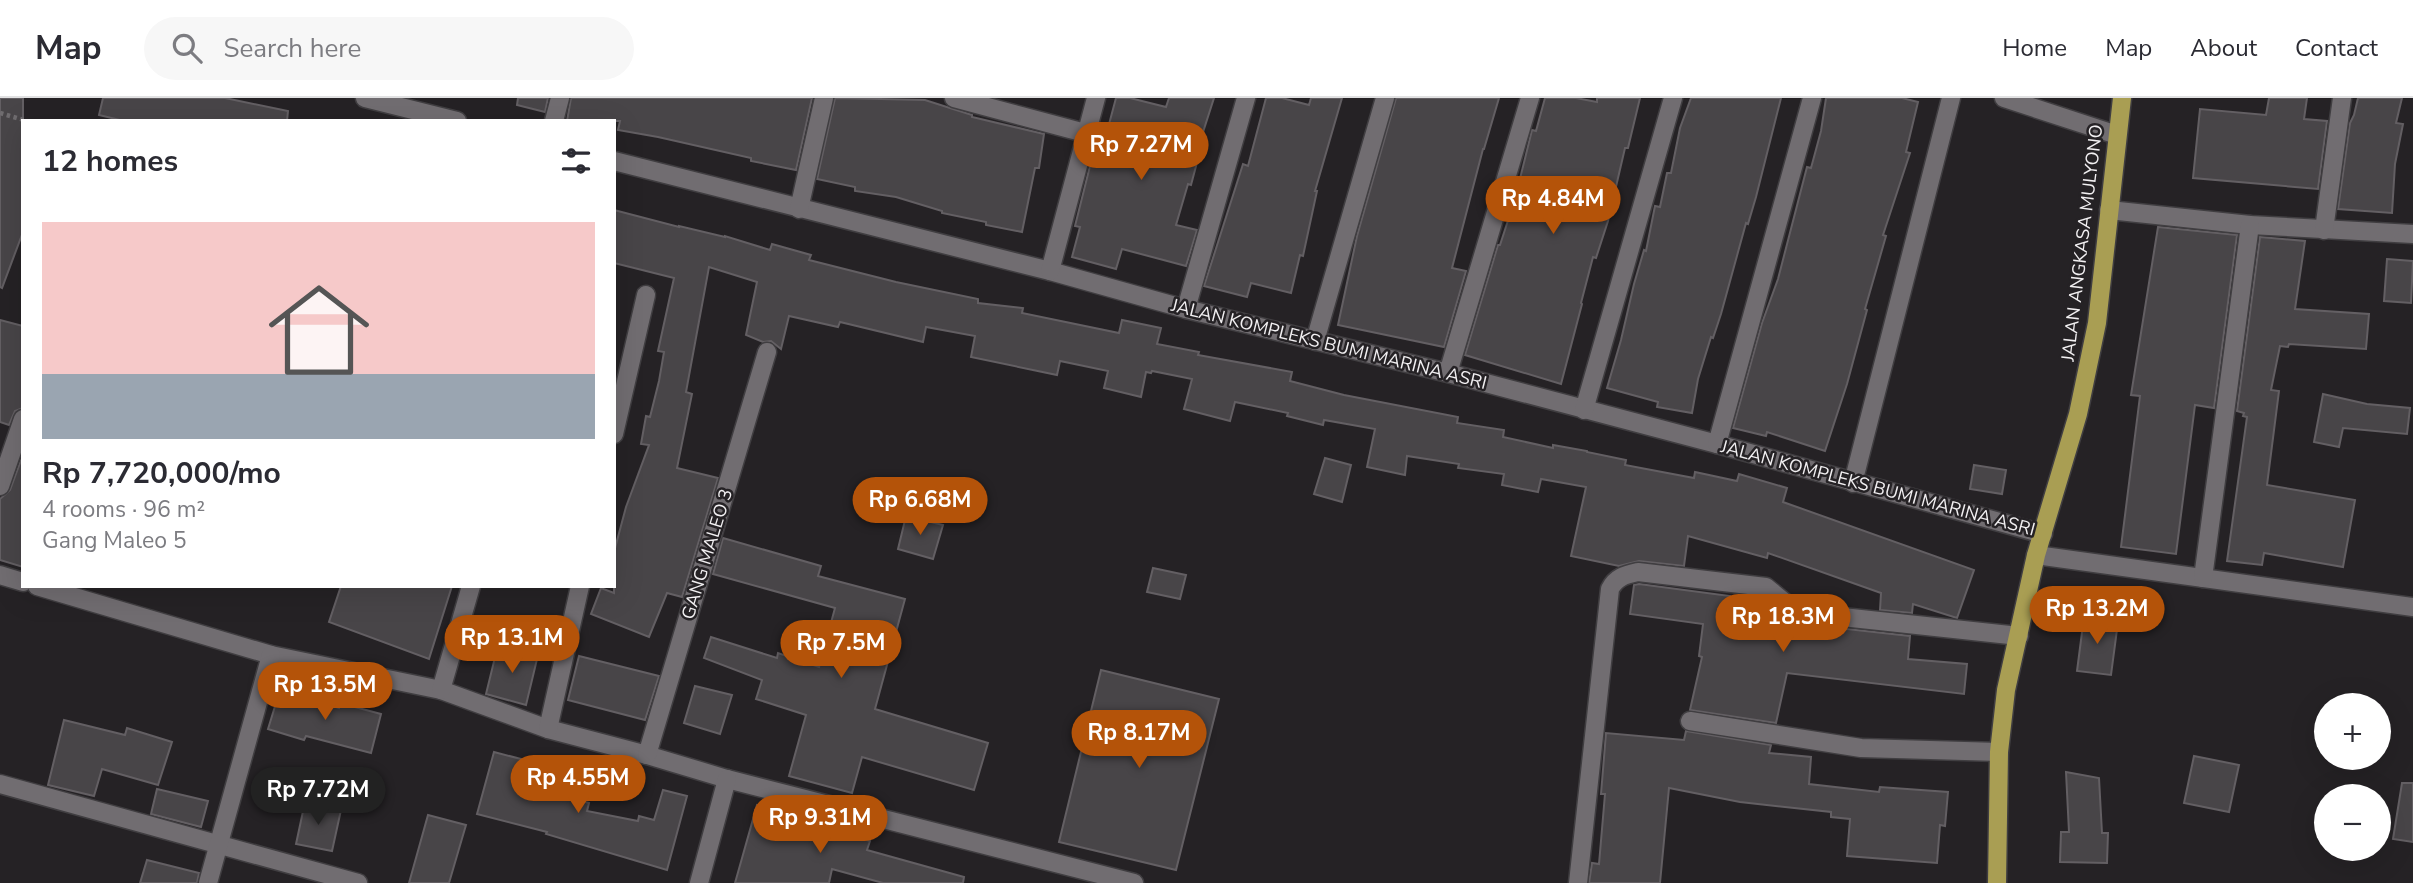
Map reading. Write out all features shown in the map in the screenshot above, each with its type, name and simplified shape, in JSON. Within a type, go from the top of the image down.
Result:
[{"type":"main road","name":"JALAN ANGKASA MULYONO","points":[[1997,883],[1999,752],[2006,690],[2036,555],[2078,414],[2097,323],[2122,98]]},
{"type":"street","points":[[365,98],[449,119]]},
{"type":"street","points":[[555,119],[560,98]]},
{"type":"street","points":[[799,209],[824,98]]},
{"type":"street","points":[[954,98],[1085,133]]},
{"type":"street","points":[[1050,271],[1096,98]]},
{"type":"street","points":[[1186,309],[1246,98]]},
{"type":"street","points":[[1315,341],[1385,98]]},
{"type":"street","points":[[1448,373],[1530,98]]},
{"type":"street","points":[[1584,410],[1673,98]]},
{"type":"street","points":[[1717,444],[1812,98]]},
{"type":"street","points":[[1853,483],[1951,98]]},
{"type":"street","points":[[2004,98],[2117,135]]},
{"type":"street","points":[[2324,230],[2342,98]]},
{"type":"street","name":"JALAN KOMPLEKS BUMI MARINA ASRI","points":[[616,162],[1050,271],[1186,309],[1448,373],[2043,534]]},
{"type":"street","points":[[2109,210],[2250,225],[2413,234]]},
{"type":"street","points":[[2203,578],[2250,225]]},
{"type":"street","points":[[616,425],[646,295]]},
{"type":"street","name":"GANG MALEO 3","points":[[647,755],[767,352]]},
{"type":"street","points":[[0,486],[21,425]]},
{"type":"street","points":[[2036,555],[2413,607]]},
{"type":"street","points":[[1578,883],[1610,589],[1623,575],[1638,572],[1766,587],[1786,605],[1805,612],[2019,635]]},
{"type":"street","points":[[0,575],[21,581]]},
{"type":"street","points":[[44,588],[271,655],[442,690],[548,729],[727,779],[1135,883]]},
{"type":"street","points":[[442,690],[470,588]]},
{"type":"street","points":[[548,729],[580,588]]},
{"type":"street","points":[[208,883],[271,655]]},
{"type":"street","points":[[1690,721],[1861,748],[1999,752]]},
{"type":"street","points":[[699,883],[727,779]]},
{"type":"street","points":[[0,784],[358,883]]},
{"type":"path","points":[[0,113],[21,119]]},
{"type":"building","points":[[0,98],[23,98],[21,237],[2,288]]},
{"type":"building","points":[[103,98],[225,98],[288,111],[287,119],[116,119],[99,115]]},
{"type":"building","points":[[518,98],[548,98],[545,112],[517,105]]},
{"type":"building","points":[[571,98],[812,98],[796,170],[618,130],[620,121],[616,119],[567,119]]},
{"type":"building","points":[[835,98],[925,100],[972,117],[1044,134],[1039,168],[1035,168],[1022,232],[942,213],[896,197],[855,191],[855,187],[817,179]]},
{"type":"building","points":[[1116,98],[1130,98],[1166,107],[1169,98],[1214,98],[1196,154],[1199,155],[1191,185],[1188,184],[1176,225],[1197,230],[1186,266],[1122,249],[1116,269],[1072,257],[1080,227],[1075,226],[1100,126],[1108,128]]},
{"type":"building","points":[[1266,98],[1282,98],[1309,105],[1311,98],[1342,98],[1315,191],[1303,256],[1300,255],[1291,293],[1251,283],[1247,297],[1204,286],[1243,164],[1248,166]]},
{"type":"building","points":[[1396,98],[1499,98],[1452,268],[1466,271],[1444,347],[1338,325],[1357,236]]},
{"type":"building","points":[[1545,98],[1576,98],[1597,102],[1597,98],[1640,98],[1608,221],[1596,258],[1593,257],[1561,384],[1465,355],[1498,245],[1515,199],[1532,130],[1536,131]]},
{"type":"building","points":[[1691,98],[1781,98],[1756,197],[1748,224],[1746,223],[1721,314],[1698,379],[1692,413],[1657,407],[1658,402],[1607,388],[1634,284],[1644,250],[1646,251],[1655,206],[1660,207],[1667,173],[1671,173],[1680,128]]},
{"type":"building","points":[[1826,98],[1902,98],[1918,102],[1906,152],[1910,153],[1883,235],[1886,236],[1865,309],[1867,310],[1825,451],[1767,432],[1766,436],[1733,428],[1762,323],[1778,279],[1807,167],[1811,168]]},
{"type":"building","points":[[2269,98],[2307,98],[2304,119],[2327,121],[2318,189],[2193,178],[2200,109],[2266,115]]},
{"type":"building","points":[[2358,98],[2402,98],[2396,123],[2403,124],[2395,164],[2392,213],[2338,209],[2350,123]]},
{"type":"building","points":[[616,211],[725,236],[770,250],[772,244],[811,255],[809,260],[978,299],[978,303],[1023,308],[1022,313],[1119,333],[1122,320],[1161,328],[1157,344],[1199,352],[1198,355],[1292,372],[1290,381],[1344,395],[1458,417],[1457,423],[1504,430],[1503,437],[1553,448],[1553,445],[1587,451],[1626,460],[1625,465],[1694,478],[1695,472],[1737,481],[1739,474],[1787,488],[1783,502],[1974,570],[1957,618],[1913,604],[1912,613],[1880,610],[1881,593],[1768,553],[1767,558],[1688,536],[1684,566],[1639,561],[1619,566],[1571,556],[1586,487],[1541,479],[1538,492],[1502,485],[1504,474],[1458,468],[1459,464],[1407,456],[1405,475],[1367,467],[1375,429],[1324,420],[1323,425],[1287,416],[1288,413],[1235,402],[1230,421],[1184,409],[1192,379],[1146,372],[1141,397],[1104,388],[1108,371],[1060,361],[1057,375],[971,357],[975,336],[926,327],[923,342],[840,322],[838,327],[789,316],[781,349],[771,341],[763,342],[746,335],[757,282],[709,267],[686,392],[692,394],[677,468],[718,478],[682,597],[667,593],[649,637],[591,614],[601,588],[614,593],[616,588],[616,544],[626,507],[649,445],[641,444],[646,416],[650,417],[659,381],[664,352],[658,351],[674,278],[616,264]]},
{"type":"building","points":[[2158,227],[2237,235],[2214,408],[2195,405],[2176,554],[2121,547],[2140,396],[2131,395]]},
{"type":"building","points":[[2260,237],[2305,241],[2295,309],[2369,314],[2366,349],[2289,344],[2288,347],[2280,346],[2271,390],[2279,391],[2267,485],[2355,500],[2343,567],[2264,553],[2262,565],[2227,561],[2247,417],[2237,411]]},
{"type":"building","points":[[2387,259],[2413,261],[2411,303],[2384,301]]},
{"type":"building","points":[[0,320],[21,325],[21,409],[15,411],[9,425],[0,422]]},
{"type":"building","points":[[2323,394],[2367,404],[2410,408],[2407,434],[2343,428],[2339,447],[2314,442]]},
{"type":"building","points":[[1325,458],[1351,465],[1342,502],[1314,494]]},
{"type":"building","points":[[21,460],[21,566],[0,560],[0,499],[10,490]]},
{"type":"building","points":[[1974,465],[2006,470],[2002,494],[1970,489]]},
{"type":"building","points":[[906,516],[943,525],[933,559],[898,549]]},
{"type":"building","points":[[723,538],[821,566],[818,576],[905,599],[875,709],[988,743],[974,790],[862,757],[852,793],[789,776],[806,715],[756,699],[762,680],[704,658],[711,637],[777,658],[778,653],[819,667],[835,608],[713,574]]},
{"type":"building","points":[[1153,568],[1186,575],[1180,599],[1147,592]]},
{"type":"building","points":[[1634,585],[1730,596],[1729,602],[1759,607],[1758,613],[1802,624],[1910,636],[1908,659],[1967,664],[1964,694],[1787,673],[1776,723],[1690,710],[1702,657],[1699,656],[1703,624],[1630,614]]},
{"type":"building","points":[[340,588],[451,588],[429,659],[329,622]]},
{"type":"building","points":[[2084,617],[2118,622],[2111,675],[2077,671]]},
{"type":"building","points":[[498,645],[538,655],[526,705],[486,694]]},
{"type":"building","points":[[579,656],[659,676],[645,720],[568,700]]},
{"type":"building","points":[[1101,670],[1219,699],[1176,870],[1059,842]]},
{"type":"building","points":[[695,686],[732,695],[720,734],[684,723]]},
{"type":"building","points":[[280,690],[339,708],[340,703],[381,714],[371,753],[306,736],[304,740],[268,729]]},
{"type":"building","points":[[64,720],[125,735],[127,728],[172,742],[158,785],[102,769],[94,796],[48,785]]},
{"type":"building","points":[[1686,731],[1771,745],[1769,753],[1811,757],[1809,784],[1879,792],[1880,787],[1948,792],[1945,826],[1940,825],[1937,863],[1847,856],[1850,819],[1831,817],[1831,812],[1740,802],[1669,788],[1660,883],[1589,883],[1592,863],[1599,864],[1605,794],[1601,794],[1606,733],[1684,740]]},
{"type":"building","points":[[494,752],[540,764],[534,787],[589,803],[587,811],[638,821],[639,816],[654,820],[663,790],[687,796],[667,870],[546,834],[547,832],[477,814]]},
{"type":"building","points":[[2194,756],[2239,765],[2229,812],[2184,803]]},
{"type":"building","points":[[2066,772],[2099,778],[2102,833],[2108,833],[2107,863],[2060,862],[2061,832],[2069,832]]},
{"type":"building","points":[[2402,783],[2413,783],[2413,842],[2393,839]]},
{"type":"building","points":[[157,789],[208,801],[201,827],[151,814]]},
{"type":"building","points":[[305,802],[341,810],[332,851],[296,844]]},
{"type":"building","points":[[757,805],[843,830],[842,833],[870,841],[867,850],[964,877],[963,883],[883,883],[832,869],[829,883],[735,883]]},
{"type":"building","points":[[428,815],[466,825],[449,883],[409,883]]},
{"type":"building","points":[[147,860],[199,873],[197,883],[140,883]]}]
